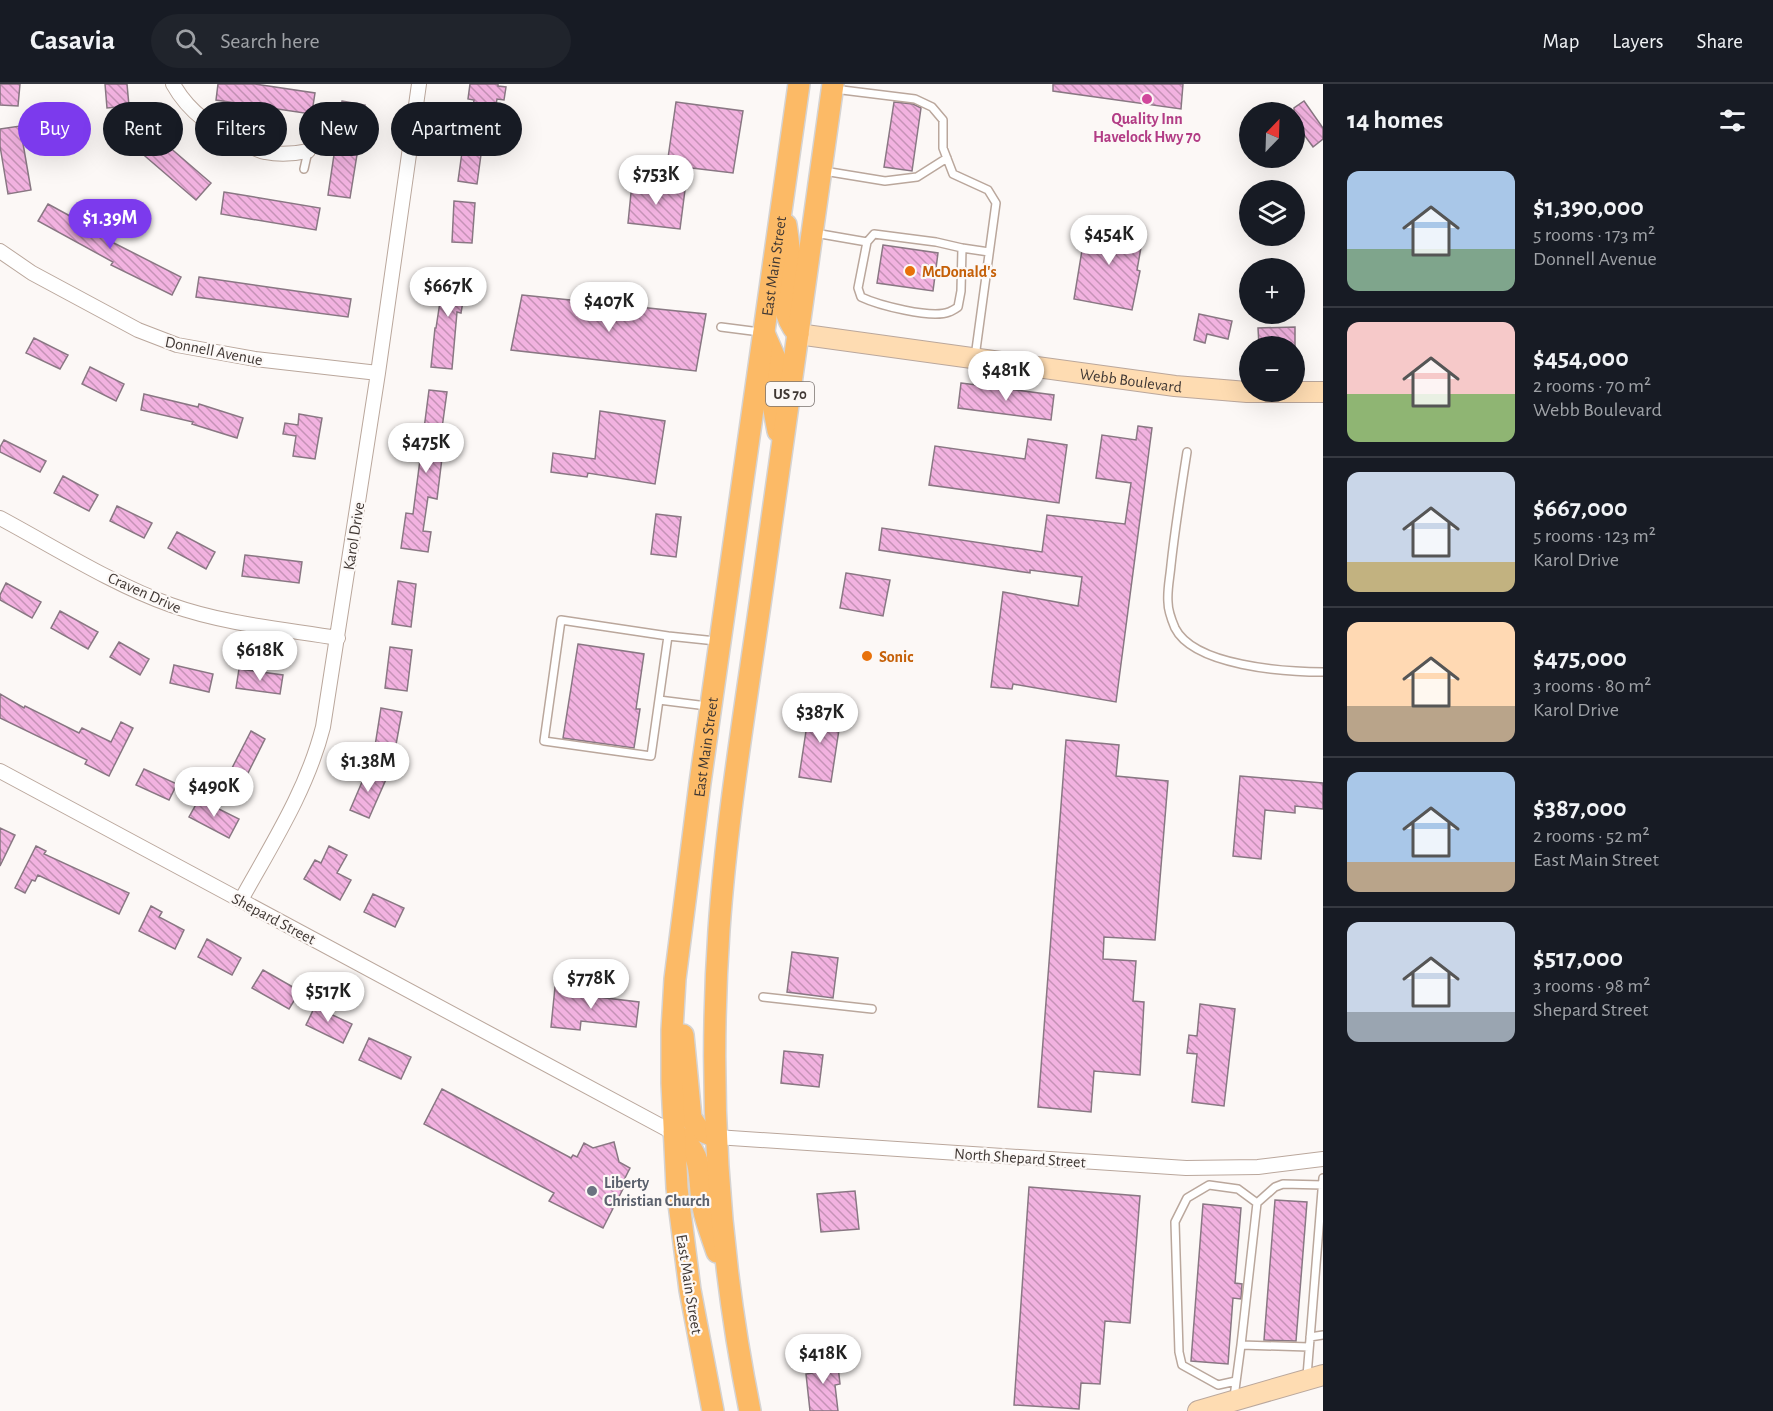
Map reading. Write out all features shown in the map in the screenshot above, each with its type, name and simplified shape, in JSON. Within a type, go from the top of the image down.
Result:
[{"type":"main road","name":"East Main Street","points":[[713,1411],[682,1239],[674,1133],[672,1030],[675,979],[700,783],[799,84]]},
{"type":"main road","name":"East Main Street","points":[[750,1411],[729,1286],[718,1185],[716,981],[723,878],[734,787],[833,86]]},
{"type":"main road","points":[[783,199],[790,254],[784,306],[789,321],[798,334]]},
{"type":"main road","points":[[764,333],[775,358],[773,405],[781,453]]},
{"type":"main road","points":[[700,783],[734,787]]},
{"type":"main road","points":[[675,979],[687,1058],[692,1118],[699,1130],[716,1137]]},
{"type":"main road","points":[[674,1133],[689,1144],[698,1161],[706,1221],[729,1286]]},
{"type":"street","points":[[173,84],[179,96],[197,116],[229,136],[263,152],[299,153]]},
{"type":"street","name":"Karol Drive","points":[[241,900],[297,800],[308,775],[323,727],[378,373],[419,84]]},
{"type":"street","name":"Donnell Avenue","points":[[0,251],[32,273],[138,330],[177,345],[255,359],[378,373]]},
{"type":"street","name":"Webb Boulevard","points":[[798,334],[1210,390],[1323,392]]},
{"type":"street","name":"Craven Drive","points":[[0,518],[130,587],[173,606],[222,619],[338,638]]},
{"type":"street","name":"Shepard Street","points":[[0,771],[674,1133]]},
{"type":"street","name":"North Shepard Street","points":[[716,1137],[1210,1168],[1258,1167],[1323,1159]]},
{"type":"street","points":[[1198,1411],[1234,1391],[1315,1378]]},
{"type":"lane","points":[[833,86],[915,99],[932,107],[943,120],[944,148],[953,174],[988,190],[996,203],[975,359]]},
{"type":"lane","points":[[304,169],[307,156]]},
{"type":"lane","points":[[821,171],[885,181],[917,177],[947,158]]},
{"type":"lane","points":[[812,233],[867,242]]},
{"type":"lane","points":[[962,248],[961,291],[958,307],[948,313],[930,314],[872,302],[861,297],[858,288],[867,242],[874,234],[990,252]]},
{"type":"lane","points":[[721,327],[764,333]]},
{"type":"lane","points":[[1187,452],[1167,601],[1176,630],[1188,642],[1210,657],[1298,672],[1323,672]]},
{"type":"lane","points":[[668,636],[651,756],[544,741],[561,620],[668,636],[720,641]]},
{"type":"lane","points":[[659,700],[711,707]]},
{"type":"lane","points":[[763,997],[872,1009]]},
{"type":"lane","points":[[1209,1185],[1210,1168]]},
{"type":"lane","points":[[1315,1378],[1309,1347],[1323,1178]]},
{"type":"lane","points":[[1257,1203],[1238,1189],[1209,1185],[1187,1198],[1175,1222],[1179,1353],[1182,1365],[1234,1391],[1257,1203],[1275,1187],[1283,1184],[1323,1185]]},
{"type":"lane","points":[[1310,1337],[1323,1335]]},
{"type":"lane","points":[[1241,1346],[1309,1347]]},
{"type":"building","points":[[0,84],[20,84],[18,106],[0,105]]},
{"type":"building","points":[[105,84],[127,84],[129,102],[106,102]]},
{"type":"building","points":[[218,84],[255,84],[315,93],[314,102],[299,102],[299,112],[287,110],[287,102],[216,100]]},
{"type":"building","points":[[470,84],[498,84],[498,86],[506,87],[504,100],[474,102],[474,100],[468,99]]},
{"type":"building","name":"Quality Inn Havelock Hwy 70","points":[[1053,84],[1183,84],[1181,109],[1053,91]]},
{"type":"building","points":[[676,102],[743,111],[733,173],[667,165]]},
{"type":"building","points":[[894,102],[913,104],[921,108],[912,171],[884,167]]},
{"type":"building","points":[[1305,102],[1323,128],[1323,139],[1313,147],[1305,136]]},
{"type":"building","points":[[18,126],[18,156],[25,156],[31,190],[8,194],[0,146],[0,129]]},
{"type":"building","points":[[145,156],[180,156],[211,183],[196,200]]},
{"type":"building","points":[[334,156],[357,156],[350,198],[328,195]]},
{"type":"building","points":[[461,156],[481,156],[477,184],[458,181]]},
{"type":"building","points":[[632,183],[685,190],[680,229],[628,223]]},
{"type":"building","points":[[224,192],[320,208],[316,230],[221,214]]},
{"type":"building","points":[[454,201],[475,203],[472,243],[452,242]]},
{"type":"building","points":[[48,204],[107,236],[106,239],[181,277],[172,295],[111,265],[113,262],[38,221]]},
{"type":"building","points":[[1114,217],[1128,220],[1126,233],[1143,236],[1137,270],[1140,271],[1132,310],[1074,299],[1086,226],[1111,231]]},
{"type":"building","points":[[883,245],[938,253],[933,291],[877,283]]},
{"type":"building","points":[[445,269],[468,272],[461,313],[457,312],[452,369],[431,367]]},
{"type":"building","points":[[199,277],[351,299],[348,317],[196,297]]},
{"type":"building","points":[[522,295],[706,314],[696,371],[511,350]]},
{"type":"building","points":[[1199,314],[1232,321],[1228,339],[1207,334],[1205,343],[1194,340]]},
{"type":"building","points":[[1295,327],[1295,336],[1258,336],[1258,328]]},
{"type":"building","points":[[34,338],[68,355],[60,369],[26,353]]},
{"type":"building","points":[[90,367],[124,384],[116,401],[82,384]]},
{"type":"building","points":[[961,383],[1054,395],[1051,420],[958,408]]},
{"type":"building","points":[[429,390],[447,392],[438,457],[442,458],[437,499],[428,497],[423,531],[431,532],[428,552],[401,548],[406,513],[413,514]]},
{"type":"building","points":[[144,394],[198,407],[199,404],[243,418],[237,438],[192,424],[193,422],[141,410]]},
{"type":"building","points":[[600,411],[665,421],[655,484],[588,473],[587,477],[551,472],[553,453],[595,459]]},
{"type":"building","points":[[299,414],[322,418],[315,459],[293,456],[296,436],[283,434],[285,423],[298,425]]},
{"type":"building","points":[[1138,426],[1152,428],[1116,702],[1013,684],[1012,689],[991,687],[1003,592],[1078,606],[1082,577],[1030,570],[1030,573],[879,550],[882,528],[1042,552],[1047,515],[1125,524],[1131,483],[1096,478],[1102,435],[1136,440]]},
{"type":"building","points":[[1028,439],[1067,445],[1059,503],[929,485],[935,446],[1025,459]]},
{"type":"building","points":[[4,440],[46,461],[40,472],[0,452]]},
{"type":"building","points":[[63,476],[98,495],[89,511],[54,493]]},
{"type":"building","points":[[117,506],[152,523],[144,538],[110,521]]},
{"type":"building","points":[[656,514],[681,517],[676,557],[651,554]]},
{"type":"building","points":[[177,532],[215,552],[206,569],[168,548]]},
{"type":"building","points":[[245,555],[302,562],[299,583],[242,576]]},
{"type":"building","points":[[846,573],[890,580],[883,616],[840,608]]},
{"type":"building","points":[[398,581],[416,584],[411,627],[392,624]]},
{"type":"building","points":[[6,583],[41,602],[32,618],[0,600]]},
{"type":"building","points":[[60,611],[98,632],[88,649],[51,628]]},
{"type":"building","points":[[119,642],[149,659],[140,675],[110,657]]},
{"type":"building","points":[[578,644],[644,654],[636,709],[640,709],[634,748],[563,738]]},
{"type":"building","points":[[390,647],[412,650],[407,691],[385,688]]},
{"type":"building","points":[[174,665],[213,674],[209,692],[170,683]]},
{"type":"building","points":[[239,669],[283,675],[280,694],[236,688]]},
{"type":"building","points":[[0,694],[24,708],[25,706],[79,733],[82,728],[111,742],[121,722],[133,728],[109,776],[85,764],[87,760],[0,718]]},
{"type":"building","points":[[810,705],[842,710],[831,782],[799,777]]},
{"type":"building","points":[[381,708],[402,712],[395,750],[375,746]]},
{"type":"building","points":[[251,731],[265,739],[246,777],[231,770]]},
{"type":"building","points":[[1066,740],[1119,745],[1116,776],[1168,781],[1155,940],[1104,937],[1103,959],[1136,961],[1133,1001],[1144,1002],[1140,1075],[1094,1071],[1091,1112],[1038,1107]]},
{"type":"building","points":[[368,768],[387,777],[369,818],[350,810]]},
{"type":"building","points":[[144,769],[177,784],[169,800],[136,785]]},
{"type":"building","points":[[1240,776],[1323,783],[1323,809],[1295,806],[1295,813],[1265,810],[1261,859],[1233,856]]},
{"type":"building","points":[[199,799],[239,819],[229,838],[189,817]]},
{"type":"building","points":[[0,828],[15,835],[0,866]]},
{"type":"building","points":[[36,846],[46,851],[44,854],[129,893],[119,914],[38,875],[35,881],[32,880],[25,893],[15,888]]},
{"type":"building","points":[[329,846],[347,855],[337,873],[351,880],[340,900],[304,879],[315,860],[321,863]]},
{"type":"building","points":[[373,894],[404,908],[395,927],[364,912]]},
{"type":"building","points":[[151,906],[162,912],[159,917],[184,930],[175,949],[139,931]]},
{"type":"building","points":[[207,939],[241,958],[232,975],[198,957]]},
{"type":"building","points":[[792,952],[838,958],[833,998],[787,992]]},
{"type":"building","points":[[263,970],[300,991],[289,1009],[252,988]]},
{"type":"building","points":[[555,987],[582,990],[581,995],[639,1002],[636,1027],[581,1021],[580,1030],[551,1027]]},
{"type":"building","points":[[317,1002],[329,1005],[326,1012],[352,1024],[343,1043],[306,1025]]},
{"type":"building","points":[[1200,1004],[1235,1009],[1224,1106],[1192,1102],[1197,1054],[1187,1053],[1189,1035],[1197,1036]]},
{"type":"building","points":[[369,1038],[411,1057],[401,1079],[359,1060]]},
{"type":"building","points":[[784,1051],[823,1055],[819,1087],[781,1083]]},
{"type":"building","points":[[442,1089],[571,1158],[573,1155],[577,1157],[584,1143],[593,1148],[614,1142],[619,1162],[630,1168],[622,1184],[625,1185],[603,1228],[549,1201],[554,1193],[424,1124]]},
{"type":"building","points":[[1029,1187],[1140,1196],[1130,1323],[1105,1321],[1100,1384],[1081,1383],[1079,1409],[1014,1405]]},
{"type":"building","points":[[855,1191],[859,1229],[821,1232],[817,1194]]},
{"type":"building","points":[[1275,1200],[1307,1202],[1296,1341],[1264,1340]]},
{"type":"building","points":[[1203,1204],[1241,1208],[1235,1283],[1242,1284],[1241,1299],[1233,1298],[1228,1364],[1191,1361]]},
{"type":"building","points":[[837,1357],[840,1384],[835,1385],[838,1411],[810,1411],[806,1374],[812,1373],[811,1361]]},
{"type":"place","name":"Quality Inn Havelock Hwy 70","points":[[1147,99]]},
{"type":"place","name":"McDonald's","points":[[910,271]]},
{"type":"place","name":"Sonic","points":[[867,656]]},
{"type":"place","name":"Liberty Christian Church","points":[[592,1191]]}]
